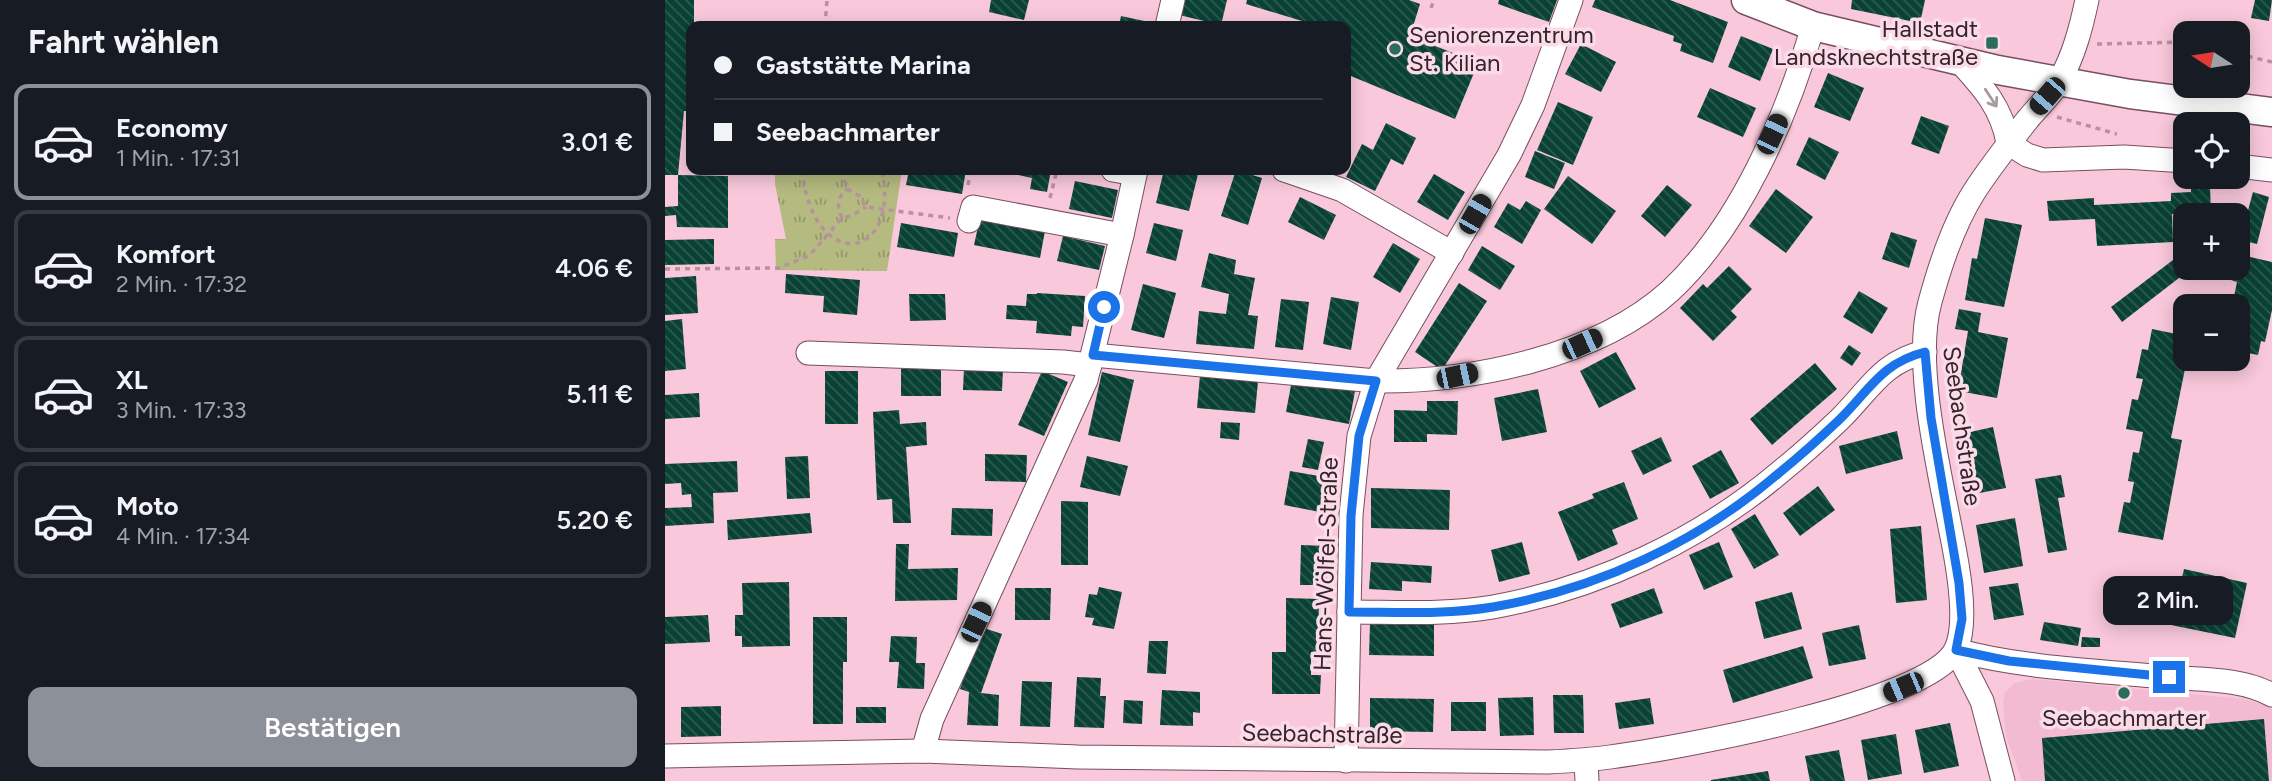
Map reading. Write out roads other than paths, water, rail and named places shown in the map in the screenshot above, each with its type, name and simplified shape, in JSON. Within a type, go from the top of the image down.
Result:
[{"type":"main road","points":[[1746,0],[1813,26],[1959,61],[2059,82],[2272,112]]},
{"type":"street","points":[[1168,21],[1173,0]]},
{"type":"street","name":"Hans-Wölfel-Straße","points":[[1346,761],[1351,516],[1359,436],[1376,381],[1525,122],[1571,0]]},
{"type":"street","name":"Seebachstraße","points":[[665,756],[923,751],[1078,757],[1548,762],[1587,771],[1658,750],[1724,737],[1850,705],[1919,680],[1941,666],[1956,650],[1962,619],[1959,583],[1933,430],[1924,332],[1929,304],[1960,217],[2008,143],[2059,82],[2076,45],[2087,0]]},
{"type":"street","points":[[808,353],[1063,362],[1091,360],[1376,381],[1457,376],[1533,360],[1582,344],[1629,322],[1670,290],[1708,249],[1753,176],[1805,54],[1813,26]]},
{"type":"street","points":[[1959,61],[1996,104],[2008,143],[2027,155],[2043,160],[2124,157],[2173,160]]},
{"type":"street","points":[[2250,167],[2272,170]]},
{"type":"street","points":[[923,751],[932,719],[1086,380],[1122,235],[1128,175]]},
{"type":"street","points":[[1298,175],[1342,190],[1452,253]]},
{"type":"street","points":[[969,220],[973,207],[1122,235]]},
{"type":"street","points":[[1349,612],[1421,612],[1490,607],[1540,597],[1639,562],[1723,517],[1779,474],[1840,419],[1884,371],[1905,357],[1925,352]]},
{"type":"street","points":[[1956,650],[2009,661],[2223,682],[2264,690],[2272,695]]},
{"type":"street","points":[[1956,650],[1982,701],[2003,781]]},
{"type":"place","name":"Hallstadt Landsknechtstraße","points":[[1992,43]]},
{"type":"place","name":"Seniorenzentrum St. Kilian","points":[[1395,49]]},
{"type":"place","name":"Seebachmarter","points":[[2124,693]]}]
